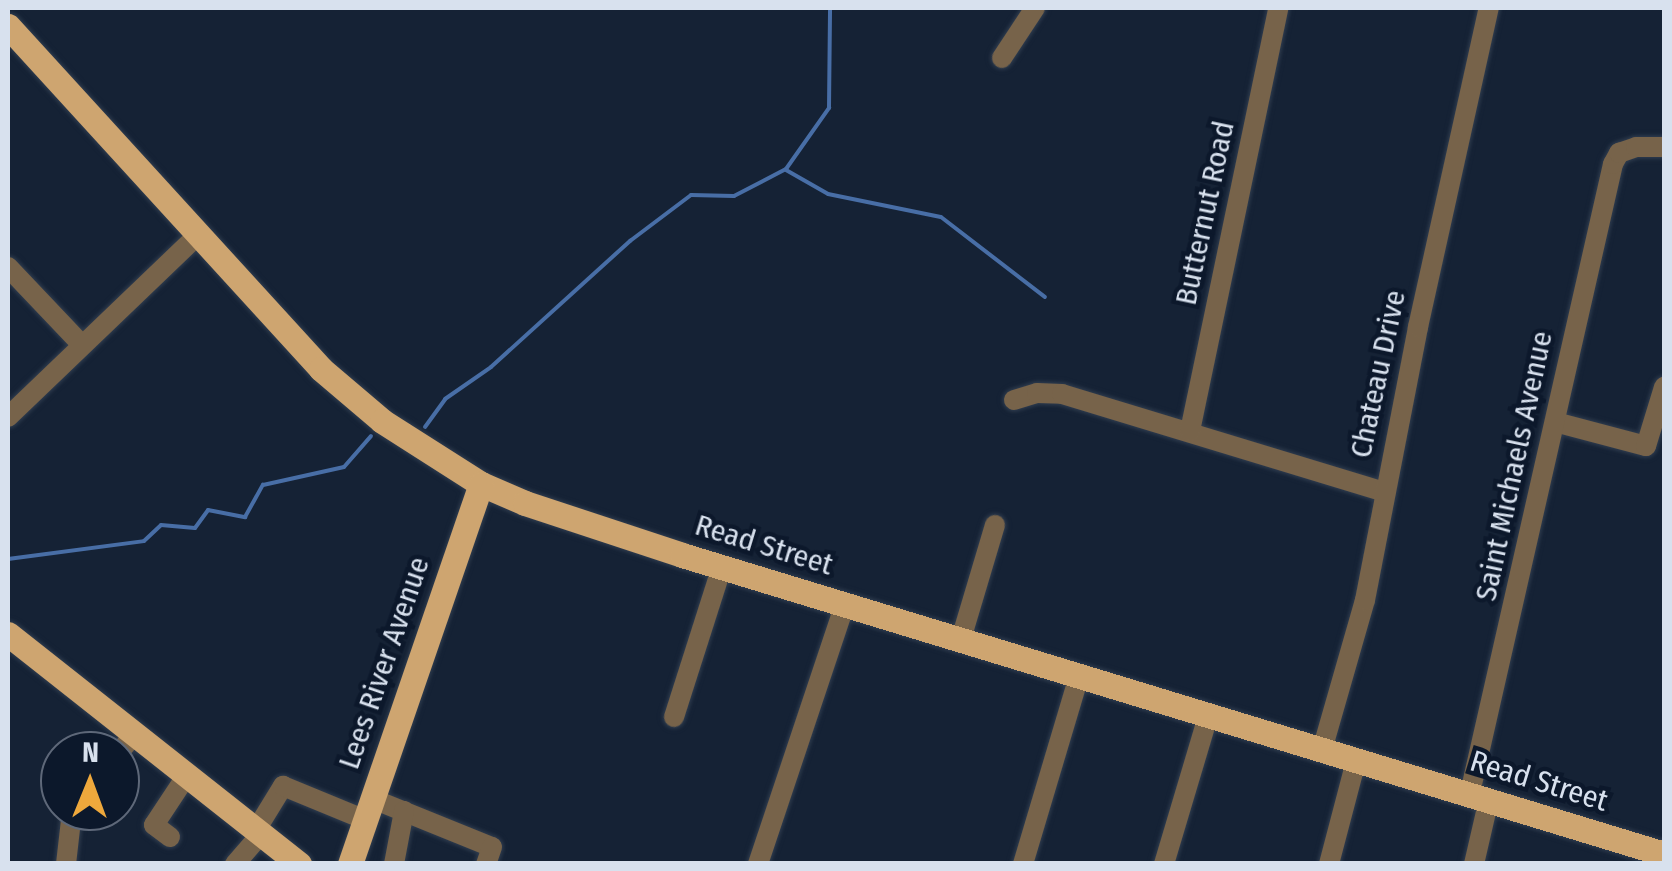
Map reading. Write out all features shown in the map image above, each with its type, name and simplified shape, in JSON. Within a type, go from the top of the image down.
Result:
[{"type":"main road","name":"Read Street","points":[[8,26],[356,402],[481,484],[525,503],[722,567],[1480,796],[1648,855]]},
{"type":"main road","name":"Lees River Avenue","points":[[350,864],[481,484]]},
{"type":"main road","points":[[8,634],[114,731]]},
{"type":"main road","points":[[140,750],[187,776],[299,864]]},
{"type":"street","points":[[1002,58],[1035,8]]},
{"type":"street","name":"Butternut Road","points":[[1190,430],[1278,8]]},
{"type":"street","name":"Chateau Drive","points":[[1322,750],[1365,600],[1384,492],[1489,8]]},
{"type":"street","name":"Saint Michaels Avenue","points":[[1474,864],[1480,796],[1588,260],[1620,153],[1636,146],[1664,146]]},
{"type":"street","points":[[8,417],[80,343],[198,235]]},
{"type":"street","points":[[8,267],[80,343]]},
{"type":"street","points":[[1555,422],[1646,446],[1664,387]]},
{"type":"street","points":[[1014,400],[1037,393],[1062,394],[1384,492]]},
{"type":"street","points":[[960,640],[995,525]]},
{"type":"street","points":[[674,716],[722,567]]},
{"type":"street","points":[[758,864],[845,604]]},
{"type":"street","points":[[1023,864],[1079,676]]},
{"type":"street","points":[[1164,864],[1208,716]]},
{"type":"street","points":[[1330,864],[1356,761]]},
{"type":"street","points":[[170,837],[154,825],[187,776]]},
{"type":"street","points":[[236,864],[259,832],[282,786],[369,810],[404,811],[492,848],[486,864]]},
{"type":"street","points":[[394,864],[404,811]]},
{"type":"street","points":[[66,864],[70,831]]},
{"type":"waterway","points":[[425,427],[445,399],[491,367],[630,241],[691,195],[734,196],[786,169],[829,108],[830,8]]},
{"type":"waterway","points":[[786,170],[828,194],[941,217],[1045,297]]},
{"type":"waterway","points":[[8,559],[144,541],[161,525],[195,528],[208,510],[245,517],[263,485],[344,467],[371,436]]}]
